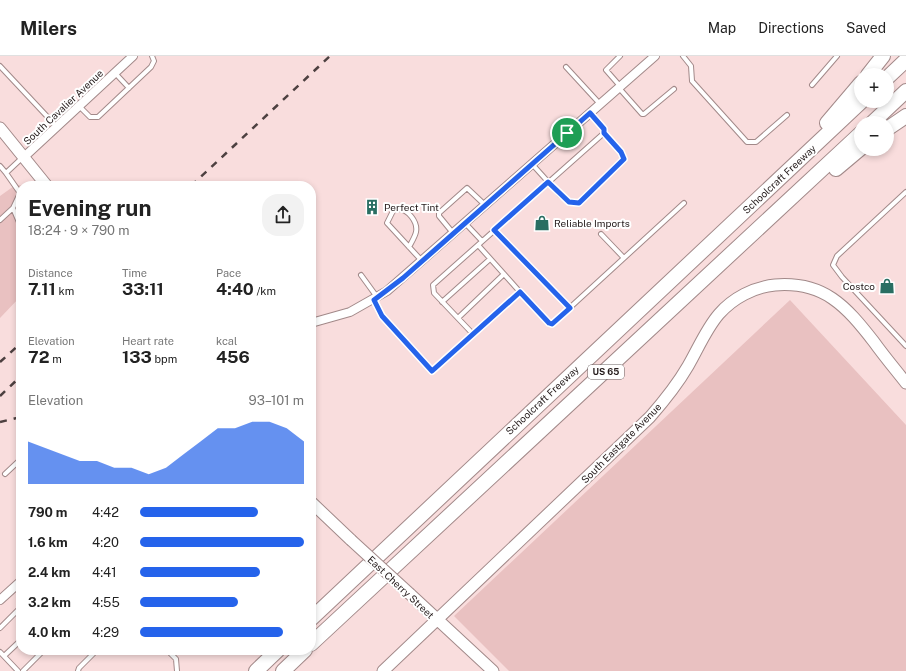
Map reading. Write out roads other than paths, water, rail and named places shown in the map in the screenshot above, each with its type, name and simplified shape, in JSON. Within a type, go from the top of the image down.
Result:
[{"type":"highway","points":[[874,68],[883,56]]},
{"type":"highway","points":[[894,71],[906,60]]},
{"type":"highway","points":[[728,227],[822,130],[854,91]]},
{"type":"highway","points":[[879,116],[906,91]]},
{"type":"highway","name":"Schoolcraft Freeway","points":[[316,614],[855,108]]},
{"type":"highway","points":[[894,124],[906,116]]},
{"type":"highway","name":"US 65","points":[[316,639],[854,140]]},
{"type":"highway","points":[[732,253],[758,238],[854,154]]},
{"type":"highway","points":[[256,671],[273,655]]},
{"type":"highway","points":[[283,671],[300,655]]},
{"type":"street","points":[[316,322],[350,312],[376,299],[453,234],[655,56]]},
{"type":"street","name":"South Cavalier Avenue","points":[[24,157],[115,73],[128,58]]},
{"type":"street","points":[[0,128],[43,181]]},
{"type":"street","name":"South Eastgate Avenue","points":[[387,670],[650,418],[676,386],[719,315],[731,302],[746,293],[766,286],[791,284],[815,288],[835,299],[849,311],[906,382]]},
{"type":"street","name":"East Cherry Street","points":[[316,507],[493,671]]},
{"type":"street","points":[[0,600],[16,586]]},
{"type":"lane","points":[[79,106],[90,117],[95,118],[154,65],[152,56]]},
{"type":"lane","points":[[620,56],[606,70],[642,114],[644,114],[674,89]]},
{"type":"lane","points":[[683,56],[691,66],[692,81],[747,142],[756,142],[786,115]]},
{"type":"lane","points":[[812,85],[837,56]]},
{"type":"lane","points":[[0,66],[57,127]]},
{"type":"lane","points":[[566,67],[600,104]]},
{"type":"lane","points":[[115,73],[129,88]]},
{"type":"lane","points":[[532,164],[569,202],[579,203],[624,159],[621,152],[590,113]]},
{"type":"lane","points":[[473,334],[434,293],[433,285],[604,131]]},
{"type":"lane","points":[[6,173],[24,157]]},
{"type":"lane","points":[[0,166],[16,187]]},
{"type":"lane","points":[[453,234],[439,216],[439,213],[467,188],[485,205]]},
{"type":"lane","points":[[906,192],[837,256],[833,265],[842,277],[906,346]]},
{"type":"lane","points":[[0,220],[12,208],[16,200]]},
{"type":"lane","points":[[478,245],[549,323],[552,324],[684,203]]},
{"type":"lane","points":[[12,208],[16,216]]},
{"type":"lane","points":[[409,248],[416,232],[416,224],[407,212],[398,209],[393,211],[387,223],[409,248],[422,261]]},
{"type":"lane","points":[[465,223],[482,241]]},
{"type":"lane","points":[[494,230],[570,308]]},
{"type":"lane","points":[[601,234],[624,258]]},
{"type":"lane","points":[[442,302],[490,259]]},
{"type":"lane","points":[[458,318],[504,274]]},
{"type":"lane","points":[[361,275],[376,299],[382,316],[432,371],[520,292]]},
{"type":"lane","points":[[5,474],[16,464]]},
{"type":"lane","points":[[0,628],[16,612]]},
{"type":"lane","points":[[4,656],[16,645]]},
{"type":"lane","points":[[0,652],[18,671]]},
{"type":"lane","points":[[23,671],[39,655]]},
{"type":"lane","points":[[78,671],[79,668],[92,655]]},
{"type":"lane","points":[[172,655],[176,659],[177,671]]},
{"type":"railway","points":[[196,181],[330,56]]},
{"type":"railway","points":[[0,362],[16,348]]},
{"type":"railway","points":[[0,396],[16,381]]},
{"type":"railway","points":[[0,422],[16,418]]},
{"type":"place","name":"Perfect Tint","points":[[372,207]]},
{"type":"place","name":"Reliable Imports","points":[[542,223]]},
{"type":"place","name":"Costco","points":[[887,286]]}]
